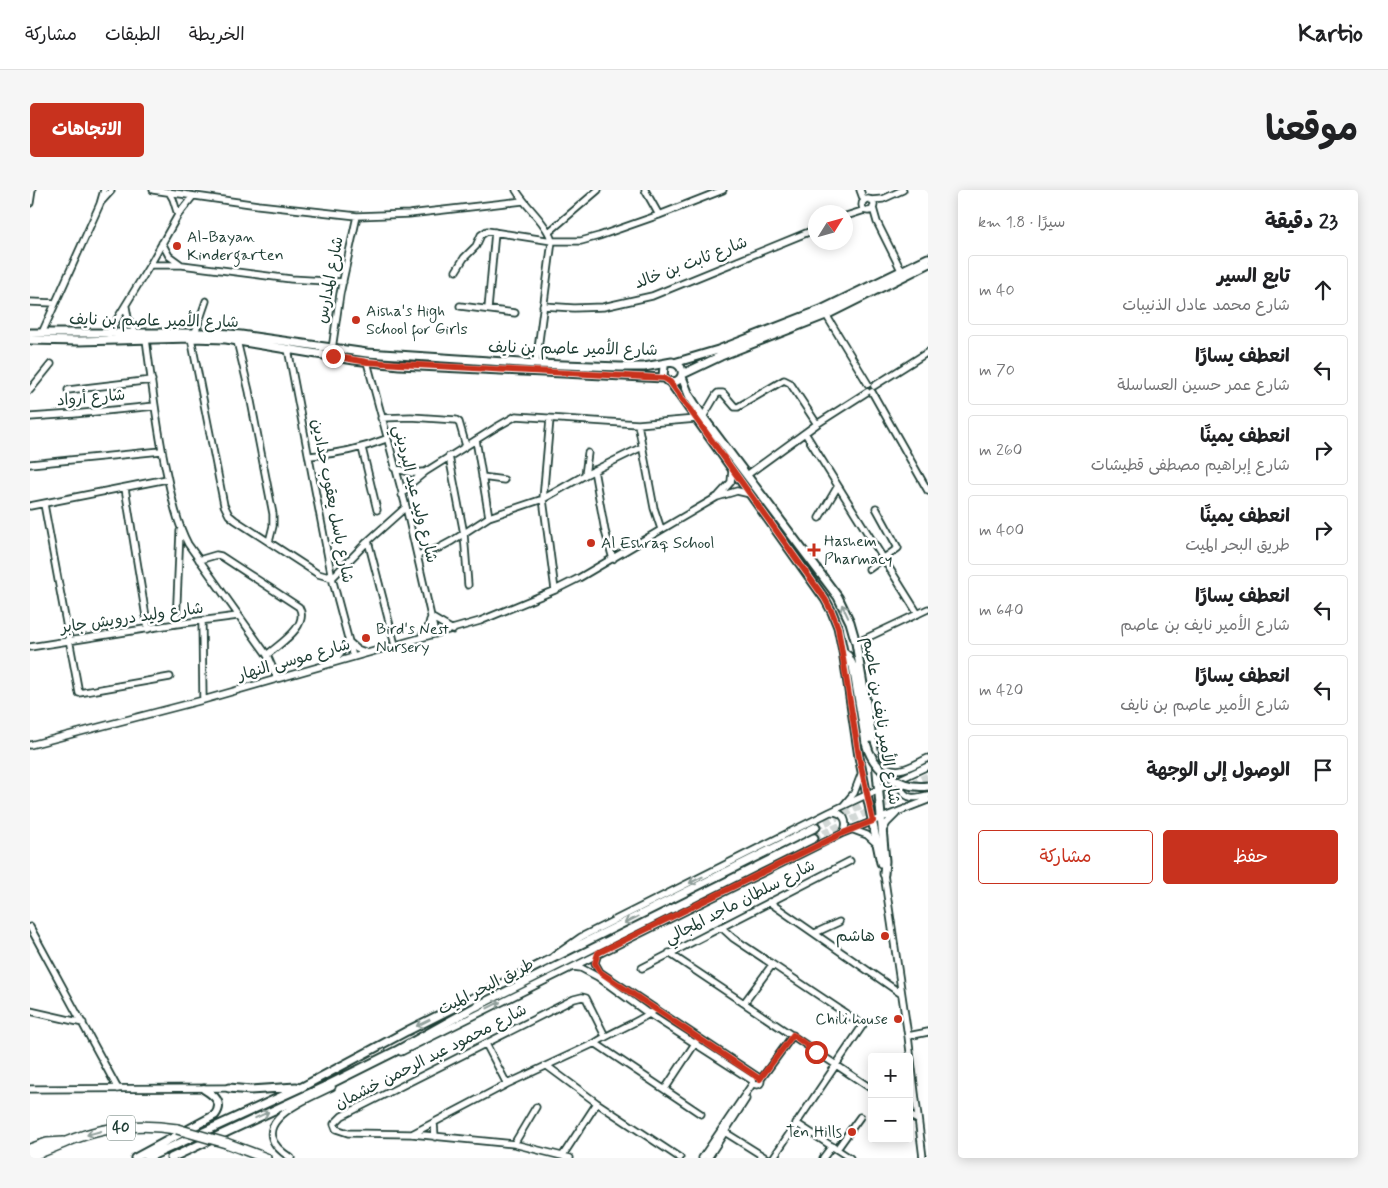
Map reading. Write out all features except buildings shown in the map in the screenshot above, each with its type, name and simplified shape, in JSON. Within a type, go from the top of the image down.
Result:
[{"type":"highway","name":"40","points":[[30,1156],[98,1132],[119,1128],[156,1126],[177,1129],[266,1158]]},
{"type":"highway","points":[[30,1149],[47,1143],[66,1142]]},
{"type":"main road","name":"شارع الأمير عاصم بن نايف","points":[[902,274],[928,258]]},
{"type":"main road","name":"شارع الأمير عاصم بن نايف","points":[[682,375],[721,356],[825,312],[902,274],[928,264]]},
{"type":"main road","name":"شارع الأمير عاصم بن نايف","points":[[30,340],[79,341],[241,335],[367,354],[536,364],[644,367],[668,365],[704,355],[825,312]]},
{"type":"main road","name":"شارع الأمير عاصم بن نايف","points":[[30,333],[136,333],[193,336],[237,341],[367,362],[667,380]]},
{"type":"main road","points":[[668,365],[680,366],[682,375],[677,382],[667,380],[662,371],[668,365]]},
{"type":"main road","name":"شارع الأمير نايف بن عاصم","points":[[682,375],[699,418],[732,469],[825,599],[832,612],[843,651],[862,772],[884,874]]},
{"type":"main road","name":"شارع الأمير نايف بن عاصم","points":[[667,380],[747,475],[838,597],[850,622],[856,643],[876,761],[882,818],[884,874]]},
{"type":"main road","points":[[843,651],[853,666],[866,743],[874,761],[893,779],[915,787],[928,786]]},
{"type":"main road","points":[[147,1158],[235,1116],[302,1087],[407,1030],[816,827]]},
{"type":"main road","name":"طريق البحر الميت","points":[[171,1158],[328,1085],[475,1007],[814,838]]},
{"type":"main road","points":[[229,1088],[250,1090],[302,1087]]},
{"type":"main road","points":[[135,1158],[215,1115],[218,1111],[219,1102],[214,1095],[204,1089]]},
{"type":"main road","points":[[230,1130],[235,1116]]},
{"type":"street","points":[[30,203],[32,190]]},
{"type":"street","points":[[42,333],[100,204],[104,190],[112,190]]},
{"type":"street","points":[[100,204],[112,190]]},
{"type":"street","points":[[153,190],[258,205],[357,216],[409,214],[523,201]]},
{"type":"street","points":[[516,190],[548,232],[552,241],[536,364]]},
{"type":"street","points":[[548,232],[598,190]]},
{"type":"street","points":[[645,190],[659,215]]},
{"type":"street","points":[[456,271],[464,258],[476,246],[482,233],[487,231],[552,241],[581,241],[659,215],[723,190]]},
{"type":"street","points":[[861,190],[902,274]]},
{"type":"street","points":[[853,213],[902,190]]},
{"type":"street","points":[[169,192],[173,198],[178,215]]},
{"type":"street","points":[[108,334],[126,307],[178,215],[193,196]]},
{"type":"street","name":"شارع المدارس","points":[[332,349],[343,282],[357,216]]},
{"type":"street","points":[[488,309],[495,232]]},
{"type":"street","name":"شارع ثابت بن خالد","points":[[543,306],[603,307],[652,296],[808,232]]},
{"type":"street","points":[[162,243],[169,256],[182,264]]},
{"type":"street","points":[[150,265],[182,264],[291,279],[343,282]]},
{"type":"street","points":[[206,301],[193,336],[220,487],[229,515],[318,574],[332,578],[368,541],[406,507]]},
{"type":"street","points":[[30,302],[55,303]]},
{"type":"street","points":[[460,306],[515,313]]},
{"type":"street","points":[[126,307],[128,318],[136,333]]},
{"type":"street","points":[[825,312],[928,491]]},
{"type":"street","points":[[146,339],[161,451],[180,528],[188,544],[267,655],[277,678]]},
{"type":"street","points":[[237,341],[249,391],[273,514],[273,526],[269,542]]},
{"type":"street","name":"شارع باسل يعقوب حدادين","points":[[288,349],[332,578],[352,657]]},
{"type":"street","points":[[747,475],[817,424],[928,352]]},
{"type":"street","name":"شارع وليد عيد البرديني","points":[[367,362],[386,439],[406,507],[435,634]]},
{"type":"street","points":[[30,390],[51,364]]},
{"type":"street","points":[[68,390],[152,380]]},
{"type":"street","points":[[402,495],[409,485],[425,472],[516,416],[638,424],[699,418],[718,392],[723,393],[735,407],[738,407],[784,380],[790,383],[817,424]]},
{"type":"street","name":"شارع أرواد","points":[[30,417],[154,406]]},
{"type":"street","points":[[381,418],[411,417],[456,420],[459,422],[466,446]]},
{"type":"street","points":[[550,419],[543,499],[555,590]]},
{"type":"street","points":[[638,424],[654,508],[661,529]]},
{"type":"street","points":[[805,433],[918,614]]},
{"type":"street","points":[[310,456],[333,454],[362,448],[386,439]]},
{"type":"street","points":[[476,440],[489,517]]},
{"type":"street","points":[[417,555],[439,548],[489,517],[543,499],[594,470],[642,447]]},
{"type":"street","points":[[362,448],[377,510]]},
{"type":"street","points":[[30,464],[161,451]]},
{"type":"street","points":[[585,475],[588,453]]},
{"type":"street","points":[[449,456],[464,534],[468,585]]},
{"type":"street","points":[[394,468],[412,473],[425,472]]},
{"type":"street","name":"شارع موسى النهار","points":[[717,497],[731,482],[732,469]]},
{"type":"street","points":[[594,470],[605,531],[614,559]]},
{"type":"street","points":[[482,477],[504,480]]},
{"type":"street","points":[[30,506],[167,480]]},
{"type":"street","points":[[819,518],[838,486]]},
{"type":"street","points":[[125,488],[148,629]]},
{"type":"street","name":"شارع موسى النهار","points":[[30,745],[203,700],[480,621],[555,590],[614,559],[717,497],[737,491],[750,494]]},
{"type":"street","points":[[44,504],[79,693],[170,677]]},
{"type":"street","points":[[869,569],[898,548],[876,508]]},
{"type":"street","points":[[176,624],[180,528]]},
{"type":"street","points":[[368,541],[395,645]]},
{"type":"street","points":[[199,560],[220,555],[299,608],[302,614],[299,626],[267,655]]},
{"type":"street","points":[[856,643],[928,609]]},
{"type":"street","name":"شارع وليد درويش جابر","points":[[30,647],[238,616]]},
{"type":"street","points":[[420,639],[428,628],[431,616],[453,630]]},
{"type":"street","points":[[202,621],[203,700]]},
{"type":"street","points":[[332,663],[341,652],[347,640],[353,647],[368,653]]},
{"type":"street","points":[[876,761],[888,769],[903,770],[928,758]]},
{"type":"street","points":[[549,961],[560,950],[580,937],[830,812],[928,766]]},
{"type":"street","points":[[839,808],[854,793],[862,772]]},
{"type":"street","points":[[903,779],[901,788],[905,795],[911,798],[928,795]]},
{"type":"street","points":[[291,1158],[279,1149],[272,1136],[275,1122],[286,1110],[598,953],[843,833],[928,800]]},
{"type":"street","points":[[882,832],[890,820],[900,811]]},
{"type":"street","points":[[830,812],[836,812],[843,817],[846,825],[843,833]]},
{"type":"street","points":[[852,829],[867,835],[878,847]]},
{"type":"street","name":"شارع سلطان ماجد المجالي","points":[[642,968],[850,861]]},
{"type":"street","points":[[884,874],[900,993],[908,1036],[923,1158]]},
{"type":"street","points":[[769,902],[900,993]]},
{"type":"street","points":[[815,933],[839,922]]},
{"type":"street","points":[[30,926],[118,1089]]},
{"type":"street","points":[[720,927],[772,965],[863,1025],[773,1158]]},
{"type":"street","points":[[598,953],[595,963],[600,972],[698,1038],[756,1081]]},
{"type":"street","points":[[669,953],[868,1086]]},
{"type":"street","points":[[744,1003],[772,965]]},
{"type":"street","points":[[571,967],[581,968],[592,973],[694,1045],[756,1081]]},
{"type":"street","name":"شارع محمود عبد الرحمن خشمان","points":[[570,1158],[514,1144],[412,1134],[348,1134],[342,1125],[342,1116],[574,999],[586,998],[605,1036]]},
{"type":"street","points":[[412,1134],[507,1084],[595,1043],[656,1009]]},
{"type":"street","points":[[30,1011],[83,1023]]},
{"type":"street","points":[[908,1036],[928,1032]]},
{"type":"street","points":[[708,1158],[723,1131],[756,1081],[793,1035]]},
{"type":"street","points":[[665,1089],[698,1038]]},
{"type":"street","points":[[595,1043],[701,1114]]},
{"type":"street","points":[[486,1044],[507,1084]]},
{"type":"street","points":[[547,1066],[597,1103],[680,1158]]},
{"type":"street","points":[[30,1089],[229,1088]]},
{"type":"street","points":[[564,1156],[597,1103]]},
{"type":"street","points":[[514,1144],[536,1108]]},
{"type":"street","points":[[823,1158],[860,1117]]},
{"type":"street","points":[[913,1117],[918,1120]]},
{"type":"street","points":[[434,1123],[435,1137]]},
{"type":"street","points":[[796,1123],[850,1158]]},
{"type":"street","points":[[702,1158],[723,1131]]},
{"type":"street","points":[[723,1131],[766,1158]]},
{"type":"tunnel","points":[[816,827],[928,776]]},
{"type":"tunnel","points":[[814,838],[924,785]]},
{"type":"place","name":"Al-Bayan Kindergarten","points":[[177,246]]},
{"type":"place","name":"Aisha's High School for Girls","points":[[356,320]]},
{"type":"place","name":"Al Eshraq School","points":[[591,543]]},
{"type":"place","name":"Hashem Pharmacy","points":[[814,550]]},
{"type":"place","name":"Bird's Nest Nursery","points":[[366,638]]},
{"type":"place","name":"هاشم","points":[[885,936]]},
{"type":"place","name":"Chili house","points":[[898,1019]]},
{"type":"place","name":"Ten Hills","points":[[852,1132]]},
{"type":"route","points":[[333,356],[367,362],[655,376],[664,378],[670,382],[825,599],[838,628],[843,651],[859,757],[873,821],[843,833],[598,953],[595,963],[600,972],[760,1079],[793,1035],[816,1052]]}]
